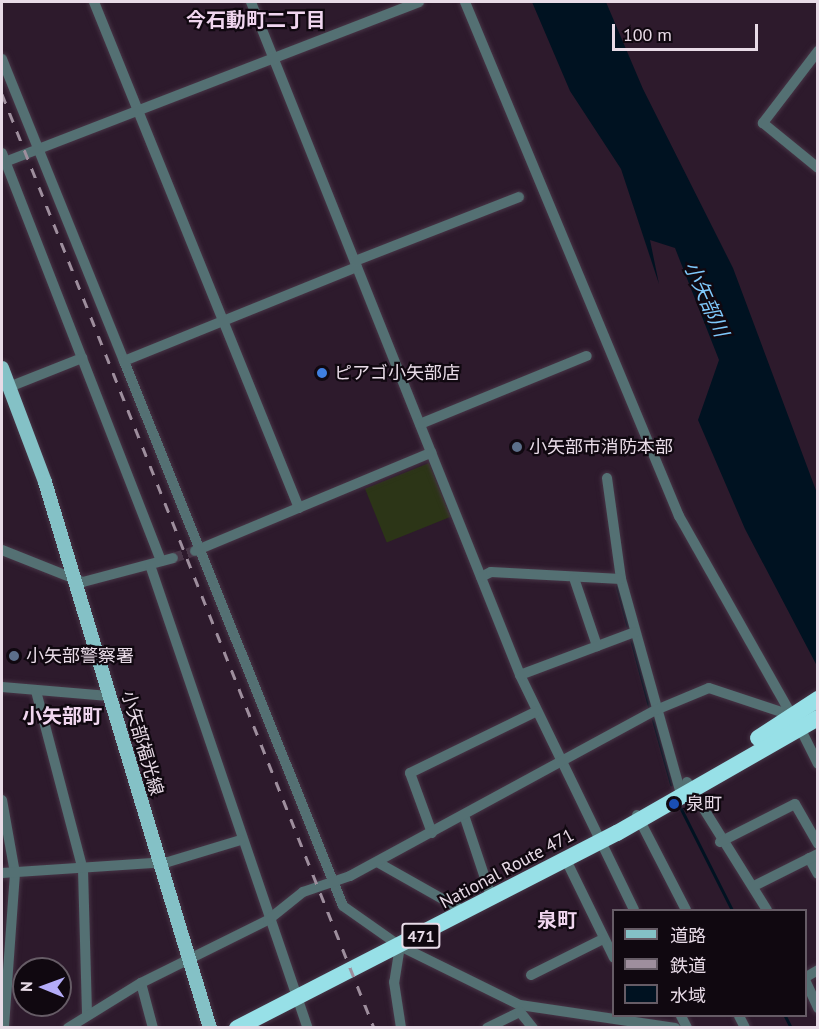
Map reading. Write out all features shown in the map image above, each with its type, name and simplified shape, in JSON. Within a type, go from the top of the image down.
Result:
[{"type":"highway","name":"National Route 471","points":[[237,1028],[296,996],[467,913],[566,860],[807,716]]},
{"type":"main road","name":"小矢部福光線","points":[[2,368],[45,482],[72,580],[159,860],[186,961],[210,1028]]},
{"type":"street","points":[[94,2],[298,508]]},
{"type":"street","points":[[251,2],[520,675],[537,711],[566,761],[634,909]]},
{"type":"street","points":[[161,561],[3,159],[37,150],[138,112],[419,2]]},
{"type":"street","points":[[465,2],[679,516],[807,716],[818,764]]},
{"type":"street","points":[[818,51],[763,123],[818,168]]},
{"type":"street","points":[[2,59],[331,883],[343,906],[400,946],[520,1005],[610,1023],[645,1020],[675,1028]]},
{"type":"street","points":[[124,361],[519,197]]},
{"type":"street","points":[[420,424],[587,356]]},
{"type":"street","points":[[9,387],[81,358]]},
{"type":"street","points":[[197,550],[431,453]]},
{"type":"street","points":[[607,478],[621,579],[656,710],[684,788],[720,842],[754,886],[766,909]]},
{"type":"street","points":[[2,550],[72,580],[150,565],[173,558]]},
{"type":"street","points":[[150,565],[268,920],[308,1028]]},
{"type":"street","points":[[481,577],[491,572],[621,579]]},
{"type":"street","points":[[574,578],[597,646]]},
{"type":"street","points":[[520,675],[635,632]]},
{"type":"street","points":[[2,687],[109,696]]},
{"type":"street","points":[[68,1028],[141,983],[268,920],[303,892],[331,883],[377,862],[656,710],[709,688],[807,716]]},
{"type":"street","points":[[36,691],[83,870],[87,1015]]},
{"type":"street","points":[[432,833],[410,773],[537,711]]},
{"type":"street","points":[[2,800],[15,873],[7,910],[4,1028]]},
{"type":"street","points":[[720,842],[795,804],[818,844]]},
{"type":"street","points":[[464,816],[474,831],[492,899]]},
{"type":"street","points":[[638,817],[685,909]]},
{"type":"street","points":[[2,873],[83,870],[159,860],[168,862],[241,840]]},
{"type":"street","points":[[754,886],[813,856],[818,874]]},
{"type":"street","points":[[566,860],[612,955]]},
{"type":"street","points":[[377,862],[467,913]]},
{"type":"street","points":[[531,975],[603,939]]},
{"type":"street","points":[[400,946],[394,982],[401,1028]]},
{"type":"street","points":[[141,983],[153,1028]]},
{"type":"street","points":[[807,984],[818,1008]]},
{"type":"street","points":[[487,1028],[525,1012],[533,1028]]},
{"type":"green space","points":[[429,463],[451,517],[387,543],[365,489]]},
{"type":"water","name":"小矢部川","points":[[532,2],[606,2],[643,89],[733,268],[817,493],[817,666],[745,529],[698,420],[719,360],[675,248],[650,240],[659,284],[621,169],[570,91]]},
{"type":"waterway","points":[[617,586],[650,710]]},
{"type":"waterway","points":[[652,716],[671,784]]},
{"type":"waterway","points":[[679,805],[731,909]]},
{"type":"waterway","points":[[786,1017],[791,1028]]},
{"type":"tunnel","points":[[173,558],[195,551]]},
{"type":"railway","points":[[2,94],[374,1028]]},
{"type":"place","name":"ピアゴ小矢部店","points":[[322,373]]},
{"type":"place","name":"小矢部市消防本部","points":[[517,447]]},
{"type":"place","name":"小矢部警察署","points":[[14,656]]},
{"type":"place","name":"泉町","points":[[674,804]]},
{"type":"district","name":"今石動町二丁目","points":[[256,20]]},
{"type":"district","name":"小矢部町","points":[[62,716]]},
{"type":"district","name":"泉町","points":[[557,920]]}]
